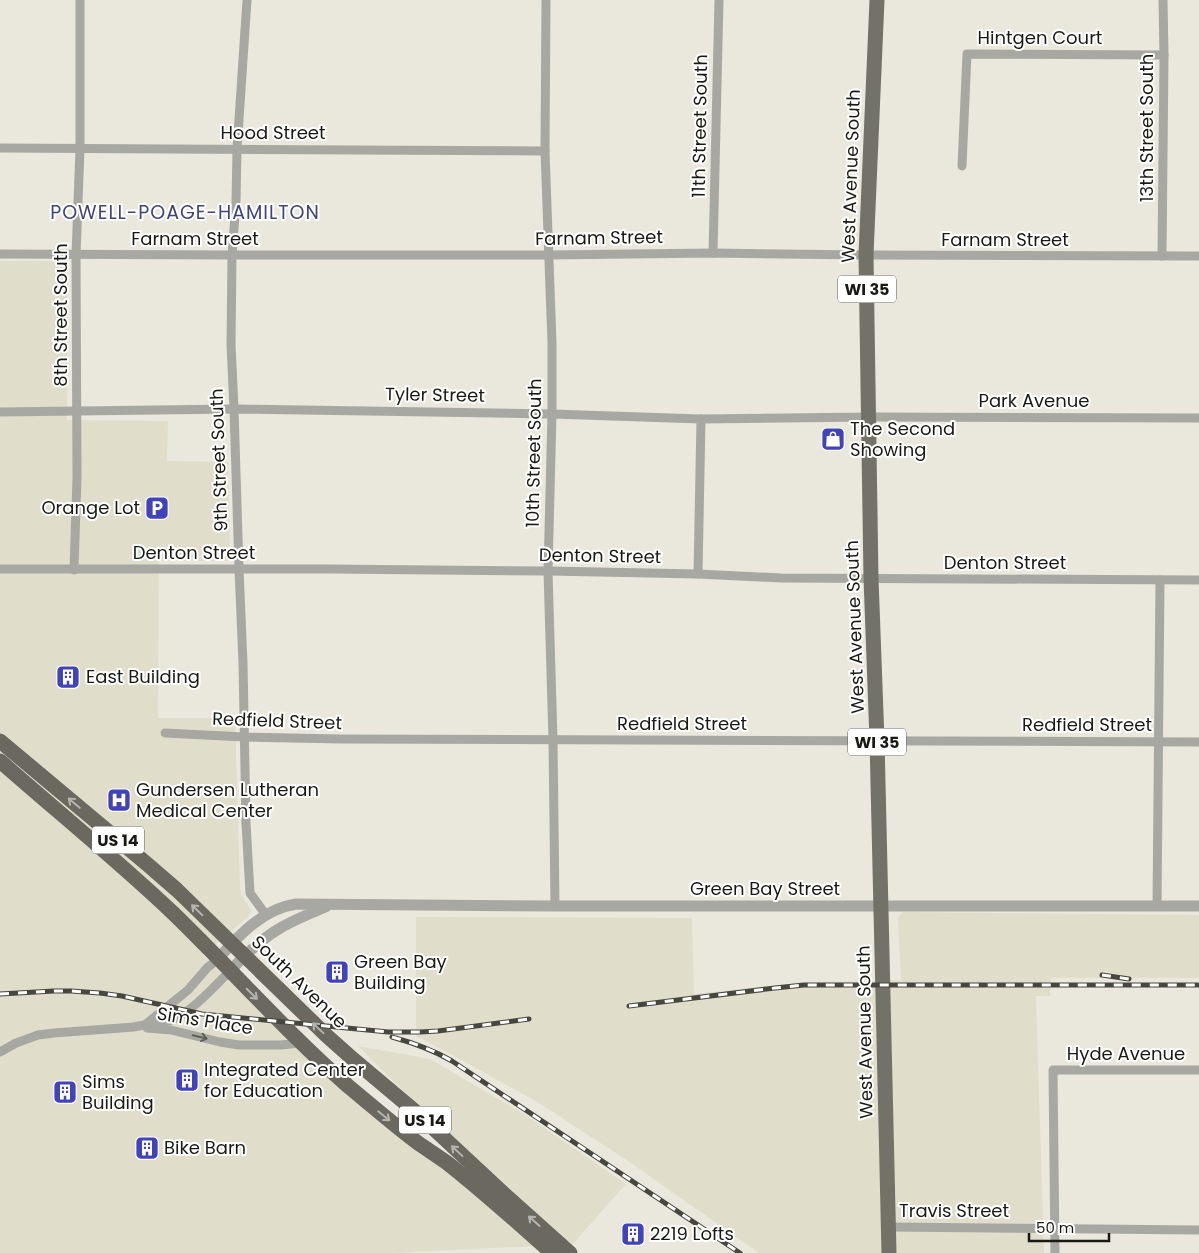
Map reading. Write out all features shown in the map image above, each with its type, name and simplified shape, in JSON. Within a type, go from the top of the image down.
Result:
[{"type":"highway","name":"South Avenue","points":[[0,741],[177,890],[327,1036],[417,1112],[570,1253]]},
{"type":"highway","name":"US 14","points":[[0,761],[117,862],[172,913],[300,1042],[347,1085],[398,1127],[446,1162],[552,1253]]},
{"type":"main road","name":"West Avenue South","points":[[877,0],[866,255],[871,578],[877,740],[889,1253]]},
{"type":"street","name":"8th Street South","points":[[74,570],[77,477],[76,255],[80,149],[80,0]]},
{"type":"street","name":"9th Street South","points":[[247,0],[237,149],[230,344],[234,409],[243,663],[246,823],[250,893],[266,915]]},
{"type":"street","name":"10th Street South","points":[[546,0],[545,151],[552,343],[548,570],[555,906]]},
{"type":"street","name":"11th Street South","points":[[713,253],[719,0]]},
{"type":"street","name":"13th Street South","points":[[1162,256],[1163,0]]},
{"type":"street","name":"Hintgen Court","points":[[962,166],[967,54],[1164,55]]},
{"type":"street","name":"Hood Street","points":[[0,148],[545,151]]},
{"type":"street","name":"Farnam Street","points":[[0,254],[549,255],[713,253],[1199,256]]},
{"type":"street","name":"Tyler Street","points":[[0,412],[234,409],[552,414],[701,419],[869,417]]},
{"type":"street","name":"Park Avenue","points":[[869,417],[1199,418]]},
{"type":"street","points":[[698,574],[701,419]]},
{"type":"street","name":"Denton Street","points":[[0,569],[548,570],[781,578],[1199,580]]},
{"type":"street","points":[[1157,906],[1160,580]]},
{"type":"street","name":"Redfield Street","points":[[165,733],[341,739],[1199,742]]},
{"type":"street","name":"Green Bay Street","points":[[218,959],[250,926],[266,915],[285,906],[311,904],[880,907],[1199,906]]},
{"type":"street","name":"Green Bay Street","points":[[230,971],[244,956],[276,930],[330,905]]},
{"type":"street","name":"Sims Place","points":[[146,1024],[188,990],[207,968],[218,959]]},
{"type":"street","name":"Sims Place","points":[[134,1027],[168,1021],[186,1012],[230,971]]},
{"type":"street","name":"Sims Place","points":[[0,1052],[16,1043],[38,1035],[134,1027],[171,1030],[239,1045],[281,1045],[300,1042]]},
{"type":"street","name":"Hyde Avenue","points":[[1054,1228],[1053,1070],[1199,1070]]},
{"type":"street","name":"Travis Street","points":[[888,1227],[1199,1230]]},
{"type":"street","points":[[1054,1228],[1055,1253]]},
{"type":"shaded area","name":"Gundersen Lutheran Medical Center","points":[[0,261],[64,261],[68,266],[67,420],[168,421],[167,461],[228,462],[230,561],[159,561],[158,718],[235,718],[240,888],[242,896],[251,911],[248,917],[202,955],[268,1016],[538,1246],[391,1253],[0,1253]]},
{"type":"shaded area","points":[[903,912],[1199,915],[1199,978],[1051,978],[1050,996],[1036,996],[1044,1253],[759,1253],[628,1161],[539,1103],[416,1036],[416,917],[692,918],[694,994],[798,983],[901,980],[898,922],[899,916]]},
{"type":"shaded area","points":[[358,1046],[430,1059],[524,1114],[626,1184],[572,1245],[509,1192]]},
{"type":"railway","points":[[1102,975],[1129,979]]},
{"type":"railway","points":[[629,1006],[804,985],[1199,985]]},
{"type":"railway","points":[[0,994],[54,991],[100,993],[202,1014],[388,1032],[438,1031],[529,1019]]},
{"type":"railway","points":[[392,1037],[423,1047],[452,1061],[740,1253]]},
{"type":"place","name":"The Second Showing","points":[[833,439]]},
{"type":"place","name":"Orange Lot","points":[[157,508]]},
{"type":"place","name":"East Building","points":[[68,677]]},
{"type":"place","name":"Gundersen Lutheran Medical Center","points":[[119,800]]},
{"type":"place","name":"Green Bay Building","points":[[337,972]]},
{"type":"place","name":"Integrated Center for Education","points":[[187,1080]]},
{"type":"place","name":"Sims Building","points":[[65,1092]]},
{"type":"place","name":"Bike Barn","points":[[147,1148]]},
{"type":"place","name":"2219 Lofts","points":[[633,1234]]},
{"type":"district","name":"POWELL-POAGE-HAMILTON","points":[[185,212]]}]
